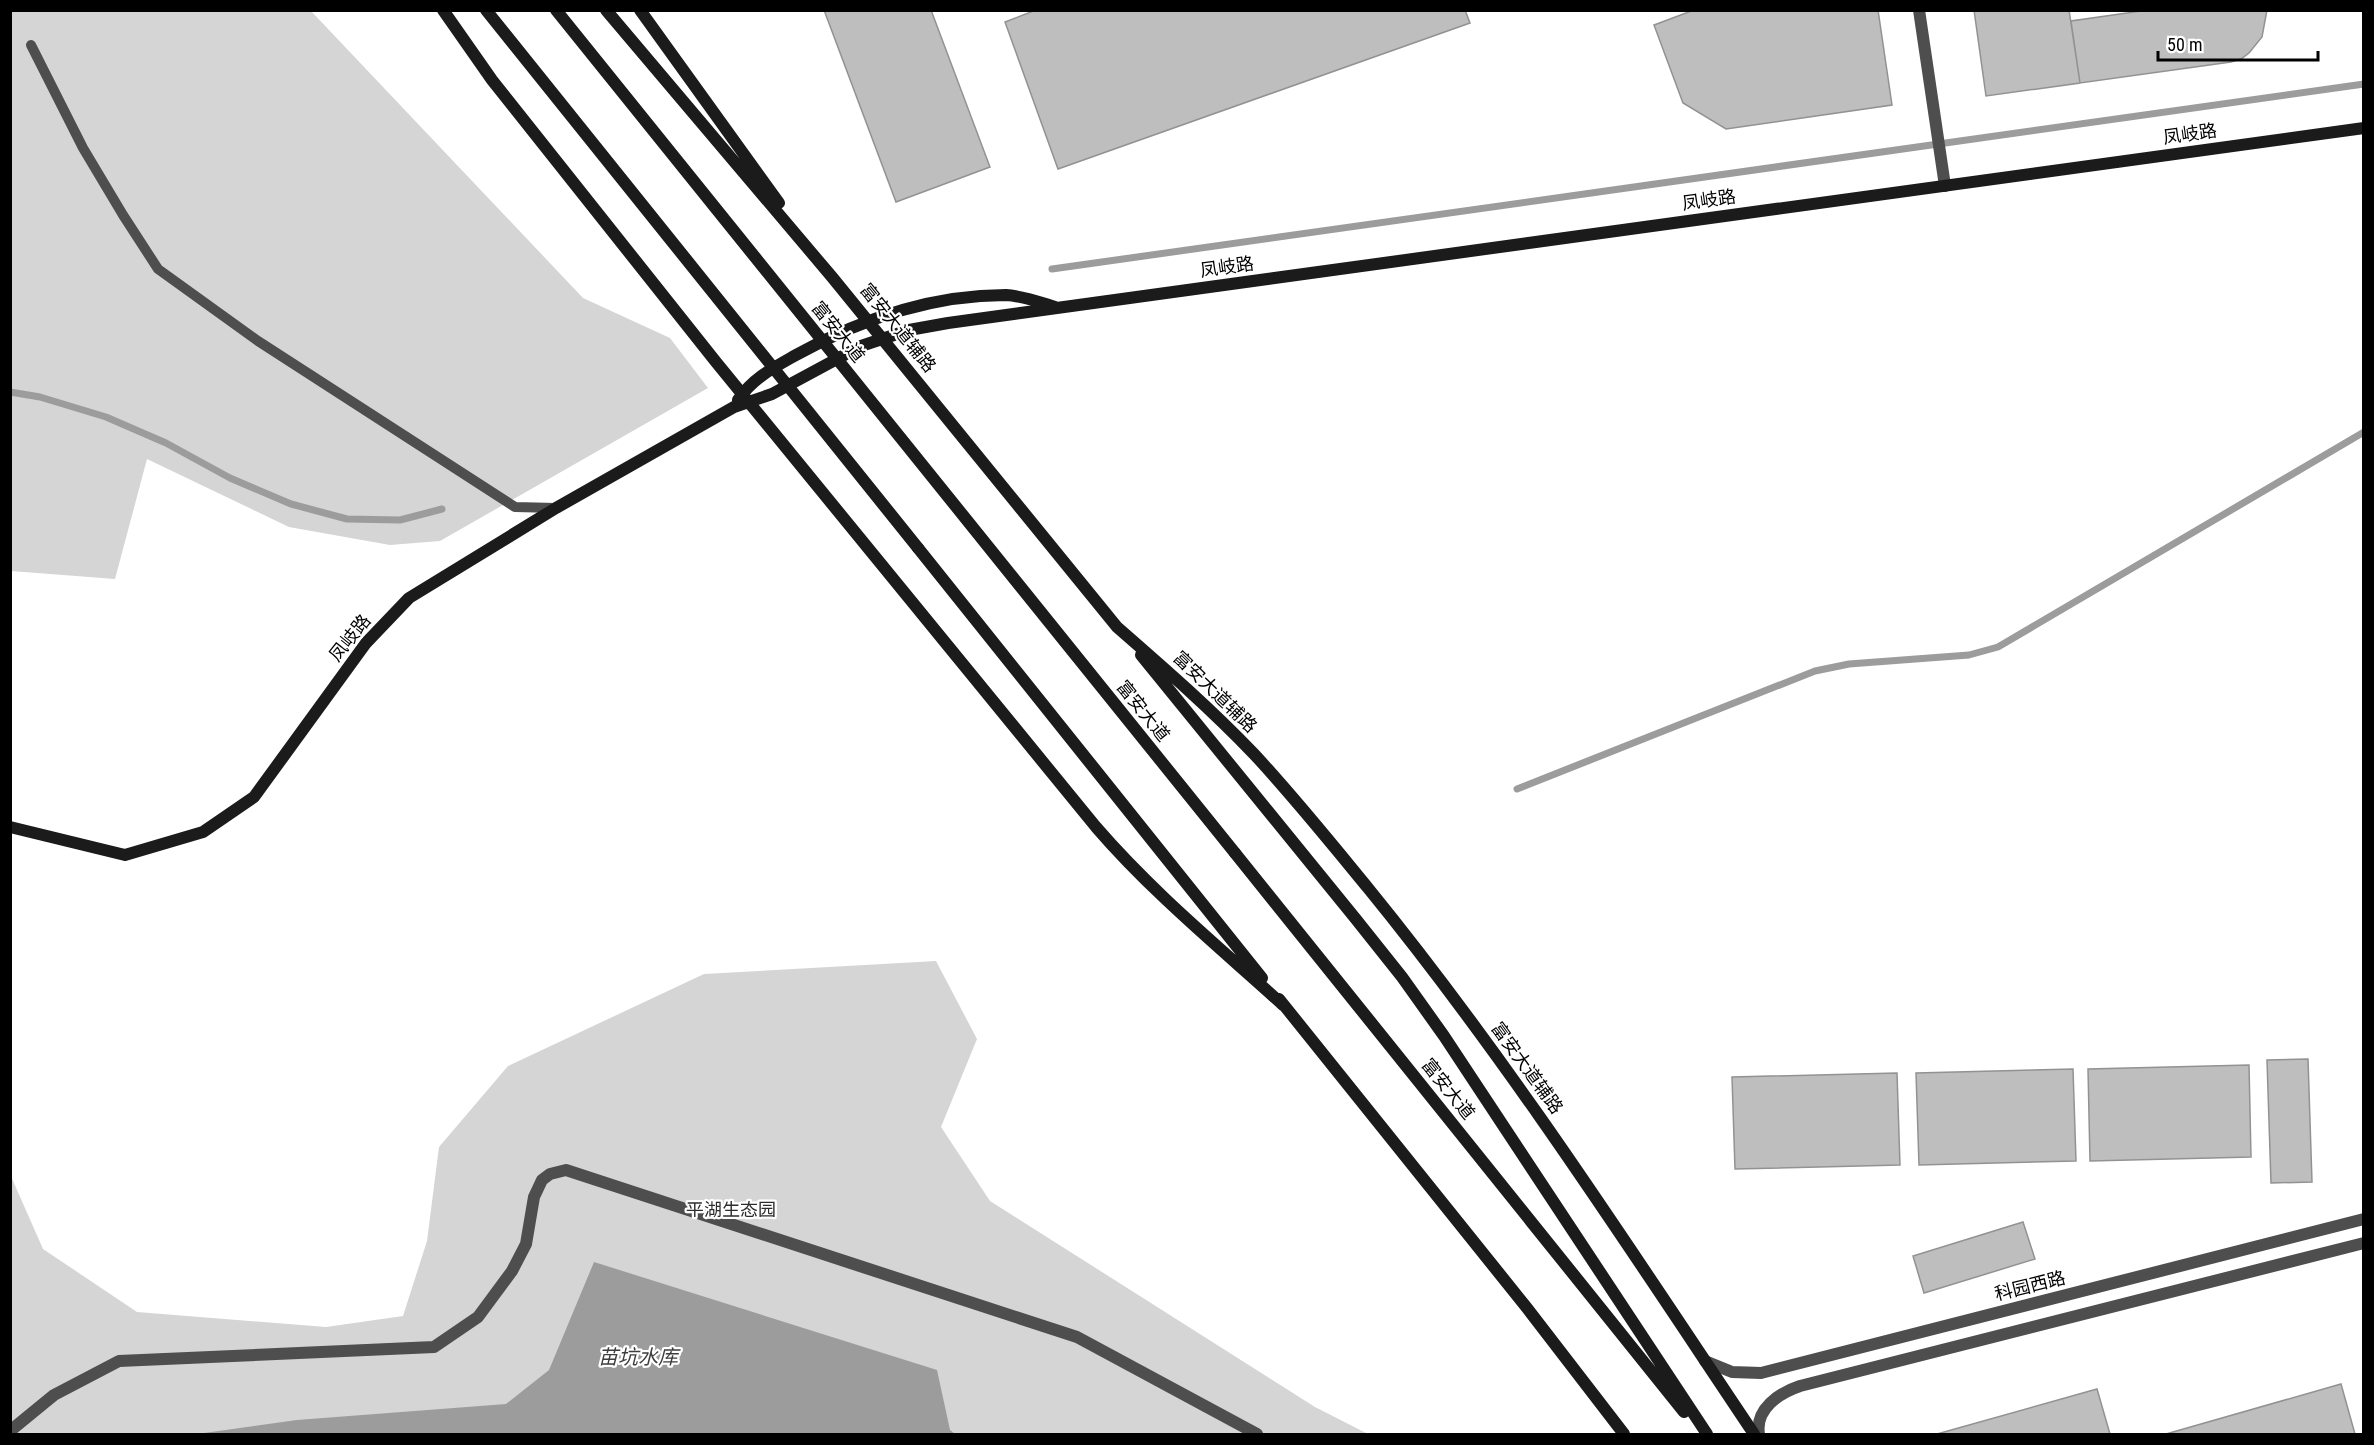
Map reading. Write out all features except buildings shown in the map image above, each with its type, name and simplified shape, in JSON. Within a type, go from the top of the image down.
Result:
[{"type":"main road","points":[[443,10],[505,97],[746,398],[1123,857],[1176,910],[1283,1005]]},
{"type":"main road","points":[[486,10],[1527,1308],[1624,1434]]},
{"type":"main road","name":"富安大道","points":[[556,10],[1702,1434]]},
{"type":"main road","name":"富安大道辅路","points":[[606,10],[832,277],[1117,627],[1167,670],[1253,754],[1300,805],[1404,932],[1455,998],[1558,1141],[1705,1361],[1757,1434]]},
{"type":"main road","points":[[640,10],[832,277]]},
{"type":"main road","name":"凤岐路","points":[[746,398],[772,394],[840,356],[882,338],[932,326],[2364,128]]},
{"type":"main road","name":"凤岐路","points":[[10,827],[125,855],[203,832],[254,797],[366,643],[409,598],[556,508],[734,407],[746,398],[760,375],[829,337],[868,321],[926,304],[1007,295],[1059,308]]},
{"type":"main road","points":[[1117,627],[1402,977],[1707,1434]]},
{"type":"street","points":[[1919,10],[1944,186]]},
{"type":"street","points":[[10,1431],[54,1395],[119,1361],[434,1347],[478,1317],[505,1281],[526,1244],[534,1197],[542,1180],[550,1174],[566,1170],[1077,1337],[1257,1434]]},
{"type":"street","name":"科园西路","points":[[1705,1361],[1732,1372],[1761,1373],[2364,1219]]},
{"type":"street","points":[[1757,1434],[1761,1416],[1767,1406],[1777,1397],[1800,1386],[2364,1243]]},
{"type":"lane","points":[[31,45],[83,148],[158,269],[258,341],[515,507],[556,508]]},
{"type":"green space","points":[[10,11],[311,11],[583,298],[670,338],[708,388],[440,541],[390,545],[289,527],[147,459],[115,579],[11,571]]},
{"type":"green space","name":"平湖生态园","points":[[936,961],[977,1039],[941,1127],[990,1201],[1315,1407],[1368,1434],[11,1434],[10,1174],[43,1249],[137,1312],[326,1327],[403,1316],[427,1241],[439,1147],[508,1066],[704,974]]},
{"type":"water","name":"苗坑水库","points":[[594,1262],[937,1370],[950,1430],[955,1434],[197,1434],[297,1420],[506,1404],[549,1370]]},
{"type":"waterway","points":[[1052,269],[2364,84]]},
{"type":"waterway","points":[[10,392],[40,397],[106,417],[166,443],[230,478],[291,504],[347,519],[400,520],[442,509]]},
{"type":"waterway","points":[[1517,789],[1815,671],[1849,664],[1969,655],[1998,647],[2364,432]]}]
